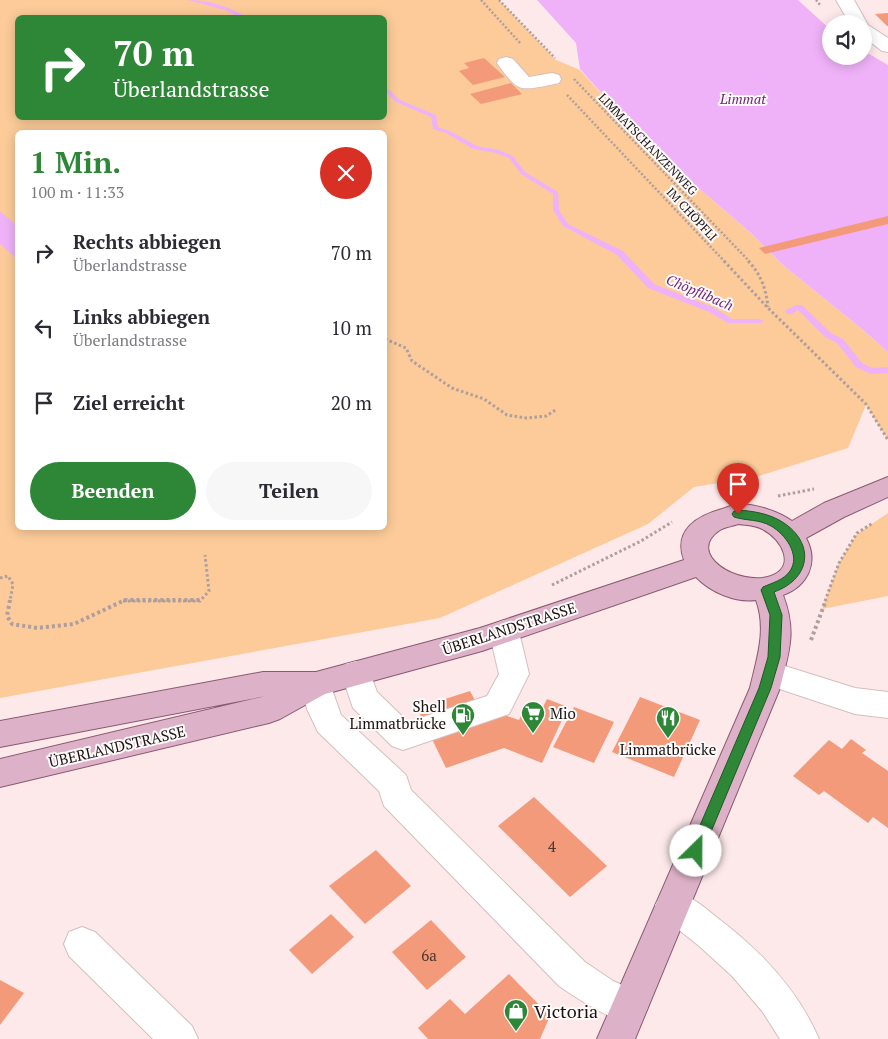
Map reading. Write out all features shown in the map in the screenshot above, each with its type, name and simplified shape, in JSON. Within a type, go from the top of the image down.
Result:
[{"type":"main road","points":[[789,535],[834,510],[888,486]]},
{"type":"main road","points":[[738,514],[757,516],[775,523],[789,535],[797,548],[799,561],[794,574],[783,584],[767,590],[752,591],[721,583],[709,575],[700,565],[694,550],[695,536],[705,524],[719,517],[738,514]]},
{"type":"main road","name":"ÜBERLANDSTRASSE","points":[[0,772],[269,710],[316,684],[504,632],[700,565]]},
{"type":"main road","points":[[616,1039],[765,688],[776,642],[776,615],[767,590]]},
{"type":"main road","name":"ÜBERLANDSTRASSE","points":[[0,734],[263,684],[316,684]]},
{"type":"street","points":[[845,0],[853,15]]},
{"type":"street","points":[[872,35],[888,47]]},
{"type":"street","points":[[506,63],[525,83],[560,76]]},
{"type":"street","points":[[356,673],[364,699],[403,737],[498,705],[514,674],[504,632]]},
{"type":"street","points":[[769,673],[855,701],[888,705]]},
{"type":"street","points":[[316,684],[329,723],[394,785],[396,796],[572,974],[600,993],[629,1006]]},
{"type":"street","points":[[674,905],[742,959],[769,989],[800,1039]]},
{"type":"street","points":[[82,944],[179,1039]]},
{"type":"path","name":"IM CHÖPFLI","points":[[481,0],[560,76],[768,308],[866,404],[888,440]]},
{"type":"path","points":[[499,0],[556,60]]},
{"type":"path","name":"LIMMATSCHANZENWEG","points":[[560,76],[756,269],[766,291],[768,308]]},
{"type":"path","points":[[387,339],[406,348],[412,361],[452,388],[484,399],[507,415],[526,418],[546,416],[557,409]]},
{"type":"path","points":[[774,497],[824,486]]},
{"type":"path","points":[[811,640],[839,563],[857,534],[879,519]]},
{"type":"path","points":[[546,588],[641,541],[674,521]]},
{"type":"path","points":[[0,578],[8,576],[13,584],[7,616],[12,624],[37,628],[74,624],[124,600],[200,601],[210,591],[205,555]]},
{"type":"shaded area","points":[[0,0],[499,0],[556,60],[580,70],[642,139],[752,234],[784,266],[888,352],[888,440],[866,405],[848,448],[756,477],[694,487],[648,524],[440,618],[0,698]]},
{"type":"shaded area","points":[[888,513],[888,596],[822,609],[839,563],[857,534]]},
{"type":"water","name":"Limmat","points":[[537,0],[798,0],[822,22],[822,65],[872,65],[872,56],[888,65],[888,352],[784,266],[752,234],[642,139],[580,69],[576,43]]},
{"type":"water","points":[[0,211],[15,224],[15,257],[0,244]]},
{"type":"building","points":[[888,13],[888,26],[875,14]]},
{"type":"building","points":[[484,58],[505,77],[473,85],[459,71],[469,68],[464,63]]},
{"type":"building","points":[[511,83],[522,94],[481,104],[470,94]]},
{"type":"building","points":[[888,216],[888,224],[765,254],[759,248]]},
{"type":"building","points":[[470,691],[478,706],[519,720],[526,705],[541,711],[547,699],[568,707],[542,763],[504,748],[446,768],[417,708]]},
{"type":"building","points":[[640,697],[700,720],[674,777],[612,752]]},
{"type":"building","points":[[574,707],[614,722],[594,763],[553,747]]},
{"type":"building","points":[[851,739],[866,750],[862,753],[888,771],[888,828],[873,817],[868,823],[824,791],[819,795],[793,776],[829,740],[842,749]]},
{"type":"building","points":[[534,797],[607,866],[570,897],[498,826]]},
{"type":"building","points":[[376,850],[411,886],[365,924],[329,886]]},
{"type":"building","points":[[331,914],[354,937],[312,974],[289,950]]},
{"type":"building","points":[[431,920],[466,957],[427,990],[392,952]]},
{"type":"building","points":[[509,974],[550,1016],[540,1039],[428,1039],[418,1028],[450,999],[465,1014]]},
{"type":"building","points":[[0,980],[24,993],[0,1025]]},
{"type":"waterway","name":"Chöpflibach","points":[[191,0],[227,9],[240,15]]},
{"type":"waterway","name":"Chöpflibach","points":[[387,90],[398,101],[434,116],[435,128],[448,132],[475,148],[497,151],[511,157],[523,173],[556,193],[556,210],[565,225],[620,253],[651,286],[712,310],[731,321],[760,321]]},
{"type":"waterway","name":"Chöpflibach","points":[[789,312],[799,307],[828,335],[840,341],[859,365],[871,371],[888,370]]},
{"type":"place","name":"Mio","points":[[533,734]]},
{"type":"place","name":"Shell Limmatbrücke","points":[[463,736]]},
{"type":"place","name":"Limmatbrücke","points":[[668,739]]},
{"type":"place","name":"Victoria","points":[[516,1032]]},
{"type":"route","points":[[696,851],[765,688],[774,657],[776,615],[767,590],[783,584],[794,574],[799,561],[797,548],[789,535],[775,523],[757,516],[738,514]]}]
